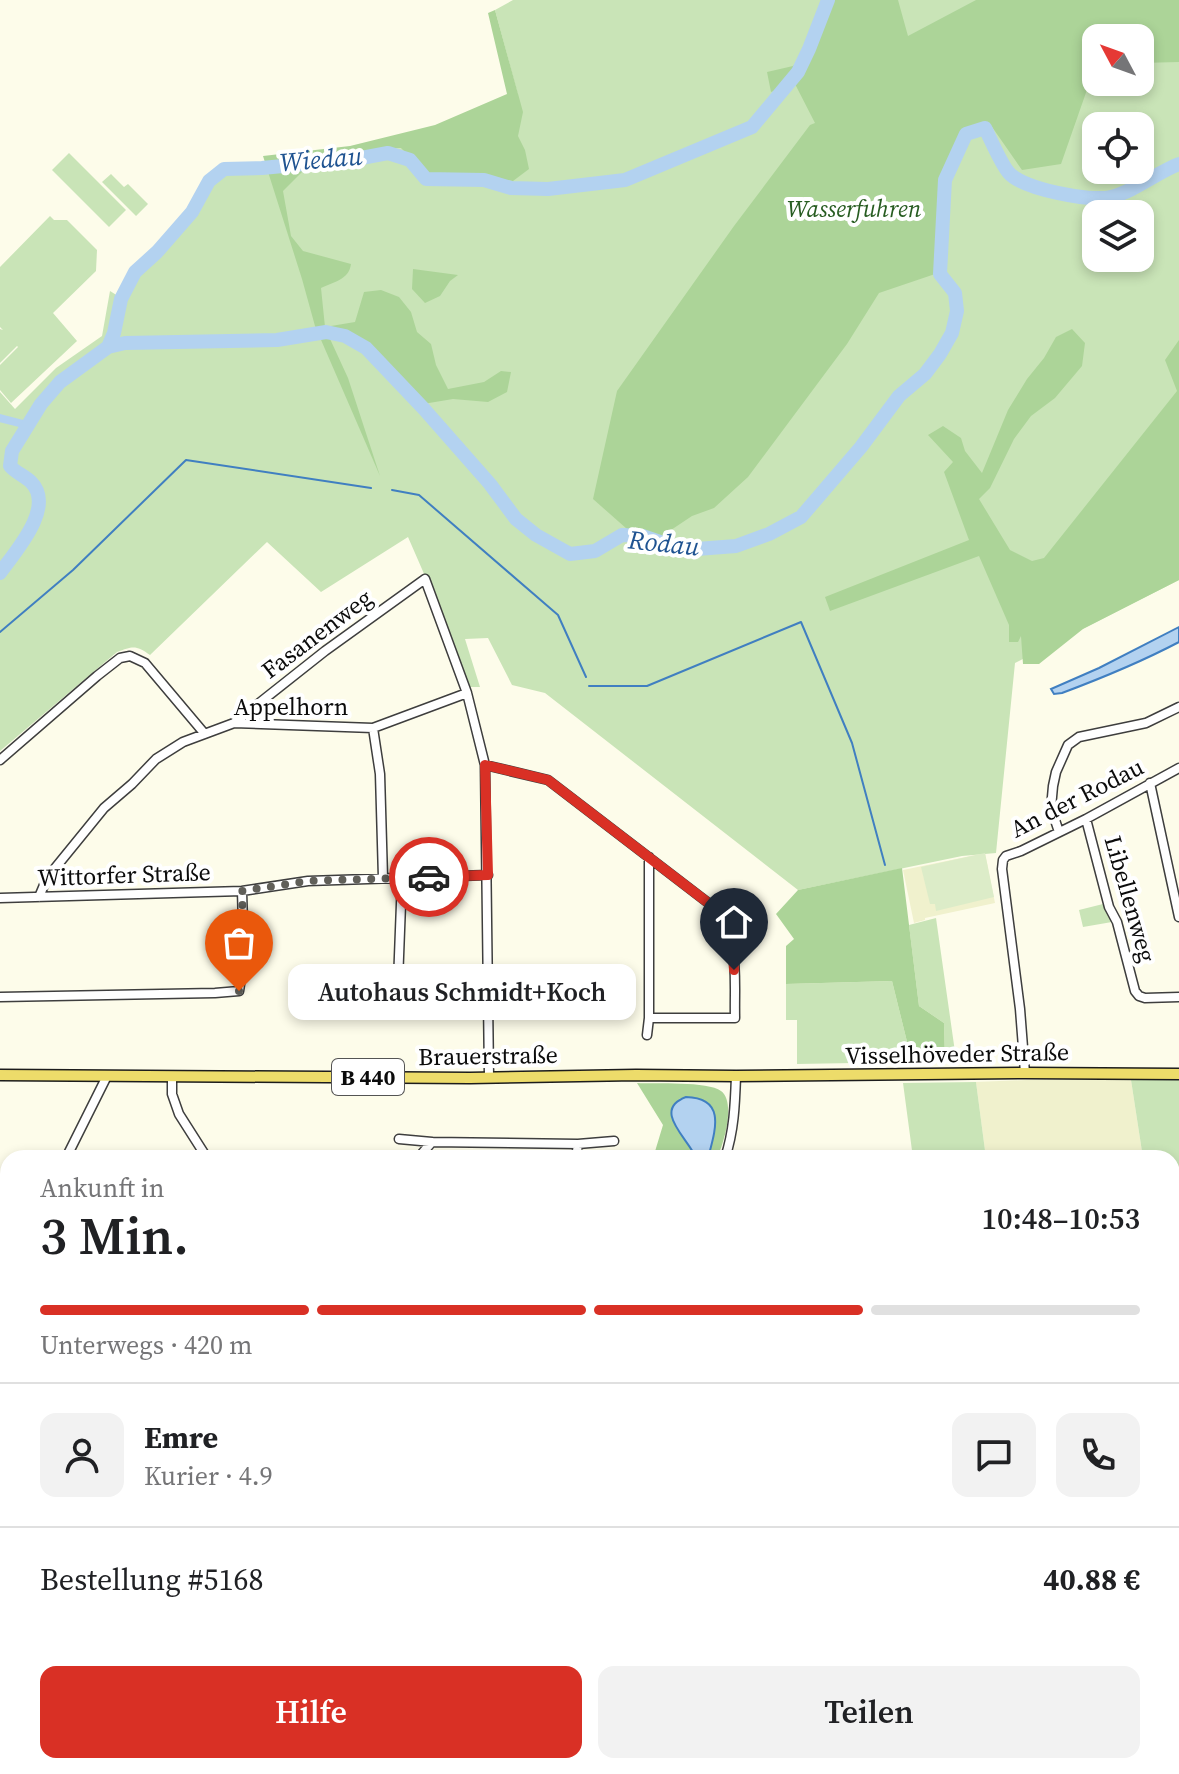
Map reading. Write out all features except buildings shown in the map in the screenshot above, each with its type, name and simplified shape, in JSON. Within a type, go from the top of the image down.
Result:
[{"type":"main road","name":"Visselhöveder Straße","points":[[736,1076],[1179,1074]]},
{"type":"main road","name":"Brauerstraße","points":[[0,1075],[736,1076]]},
{"type":"street","name":"Fasanenweg","points":[[234,723],[325,651],[425,579],[467,693]]},
{"type":"street","points":[[0,760],[97,676],[120,658],[130,656],[145,663],[204,733]]},
{"type":"street","name":"Appelhorn","points":[[39,897],[47,878],[104,808],[156,759],[183,742],[234,723],[373,728],[467,693]]},
{"type":"street","points":[[467,693],[485,765],[489,1076]]},
{"type":"street","points":[[1059,832],[1051,808],[1053,786],[1068,745],[1079,737],[1146,723],[1179,707]]},
{"type":"street","points":[[373,728],[380,774],[383,878]]},
{"type":"street","points":[[485,765],[548,780],[711,905],[721,917],[734,946],[735,1018],[649,1018]]},
{"type":"street","name":"An der Rodau","points":[[1025,1073],[1002,861],[1006,856],[1086,819],[1179,768]]},
{"type":"street","points":[[1150,783],[1179,917]]},
{"type":"street","name":"Libellenweg","points":[[1086,819],[1135,991],[1143,997],[1179,997]]},
{"type":"street","points":[[647,1035],[649,857]]},
{"type":"street","name":"Wittorfer Straße","points":[[0,898],[242,891],[308,881],[488,875]]},
{"type":"street","points":[[398,982],[402,878]]},
{"type":"street","points":[[0,997],[239,991],[244,958],[242,891]]},
{"type":"street","points":[[70,1150],[107,1076]]},
{"type":"street","points":[[172,1076],[172,1094],[179,1114],[202,1150]]},
{"type":"street","points":[[728,1150],[735,1109],[736,1076]]},
{"type":"street","points":[[399,1139],[578,1144],[614,1141]]},
{"type":"street","points":[[425,1150],[432,1142]]},
{"type":"street","points":[[577,1150],[578,1144]]},
{"type":"green space","points":[[513,0],[1179,0],[1179,580],[1015,663],[996,853],[962,856],[798,890],[545,693],[512,685],[488,638],[465,639],[480,687],[468,687],[452,638],[408,537],[321,592],[267,542],[150,655],[134,648],[117,652],[0,751],[0,392],[15,409],[56,368],[102,336],[110,291],[118,296],[132,269],[185,215],[211,172],[222,164],[402,148],[518,95],[495,10]]},
{"type":"green space","name":"Wasserfuhren","points":[[828,0],[898,0],[908,36],[976,0],[1179,0],[1179,62],[1154,63],[1154,24],[1082,24],[1082,96],[1085,96],[1061,164],[1022,170],[990,124],[964,132],[941,185],[938,273],[879,293],[847,344],[748,477],[714,508],[692,516],[659,538],[627,529],[593,499],[617,391],[734,226],[810,125],[815,123],[795,84],[771,92],[767,72],[793,66],[809,49]]},
{"type":"green space","points":[[495,10],[523,112],[518,136],[529,169],[513,181],[466,174],[428,175],[401,148],[381,150],[383,159],[303,171],[283,191],[291,236],[303,251],[351,264],[344,277],[321,288],[325,327],[355,322],[364,292],[381,290],[399,297],[411,312],[417,332],[431,344],[436,365],[448,389],[484,382],[501,371],[511,372],[507,392],[488,402],[453,399],[423,404],[368,345],[345,333],[325,328],[348,378],[380,476],[315,326],[263,156],[350,146],[435,125],[507,94],[488,13]]},
{"type":"green space","points":[[69,153],[126,210],[109,227],[52,170]]},
{"type":"green space","points":[[111,174],[124,187],[128,184],[148,204],[136,216],[102,182]]},
{"type":"green space","points":[[50,216],[54,220],[67,220],[97,250],[96,271],[53,313],[77,341],[11,403],[0,390],[0,365],[18,347],[0,363],[0,329],[3,330],[0,327],[0,267]]},
{"type":"green space","points":[[413,269],[458,275],[440,296],[425,303],[412,289]]},
{"type":"green space","points":[[1072,329],[1085,343],[1082,366],[1055,398],[1031,416],[1014,439],[990,488],[979,499],[1010,550],[1032,561],[1044,558],[1177,391],[1165,360],[1179,340],[1179,580],[1083,629],[1039,664],[1023,664],[1021,636],[1018,642],[1009,642],[1009,625],[979,556],[830,611],[825,597],[969,540],[944,472],[953,462],[928,435],[943,426],[961,438],[965,451],[982,473],[1008,410],[1027,379],[1056,337]]},
{"type":"green space","points":[[985,853],[995,903],[914,923],[903,870]]},
{"type":"green space","points":[[985,853],[994,897],[936,911],[935,904],[930,904],[921,867]]},
{"type":"green space","points":[[902,868],[919,1006],[944,1023],[945,1060],[912,1062],[892,981],[786,984],[786,946],[794,939],[776,914],[798,890]]},
{"type":"green space","points":[[1103,904],[1112,922],[1083,927],[1079,910]]},
{"type":"green space","points":[[936,918],[956,1059],[945,1060],[944,1023],[919,1006],[909,925]]},
{"type":"green space","points":[[892,981],[912,1062],[797,1064],[797,1020],[786,1020],[786,984]]},
{"type":"green space","points":[[1179,1079],[1179,1150],[1142,1150],[1131,1080]]},
{"type":"green space","points":[[1131,1080],[1142,1150],[985,1150],[976,1082]]},
{"type":"green space","points":[[976,1082],[985,1150],[912,1150],[903,1083]]},
{"type":"green space","points":[[637,1083],[693,1084],[714,1088],[725,1096],[728,1113],[720,1150],[710,1150],[715,1122],[707,1102],[690,1097],[679,1099],[674,1124],[692,1150],[655,1150],[663,1125]]},
{"type":"water","points":[[1179,627],[1179,642],[1062,693],[1054,694],[1051,689],[1099,668]]},
{"type":"water","points":[[686,1097],[708,1103],[715,1118],[710,1150],[692,1150],[672,1117],[676,1103]]},
{"type":"waterway","name":"Wiedau","points":[[0,573],[23,542],[39,504],[31,482],[10,466],[12,451],[41,404],[60,382],[108,347],[121,299],[135,272],[192,212],[209,181],[224,169],[356,159],[388,153],[410,160],[426,179],[484,180],[511,188],[548,189],[625,180],[752,127],[798,72],[828,0]]},
{"type":"waterway","name":"Rodau","points":[[108,347],[125,343],[277,340],[326,332],[345,336],[366,348],[424,409],[490,484],[516,519],[536,535],[570,554],[595,551],[622,535],[643,536],[684,550],[736,546],[769,534],[801,517],[861,447],[899,396],[925,374],[952,333],[957,311],[955,293],[940,274],[945,180],[966,134],[985,128],[1009,173],[1028,184],[1073,196],[1111,197],[1129,191],[1179,164]]},
{"type":"waterway","points":[[0,418],[27,425]]},
{"type":"waterway","points":[[0,632],[73,570],[186,460],[371,488]]},
{"type":"waterway","points":[[392,490],[419,495],[558,615],[586,677]]},
{"type":"waterway","points":[[589,686],[647,686],[801,622],[852,743],[885,865]]},
{"type":"way so far","points":[[239,991],[244,958],[242,891],[308,881],[429,877]]},
{"type":"place","name":"Autohaus Schmidt+Koch","points":[[239,991]]},
{"type":"route","points":[[429,877],[488,875],[485,765],[548,780],[711,905],[721,917],[734,946],[734,970]]}]
